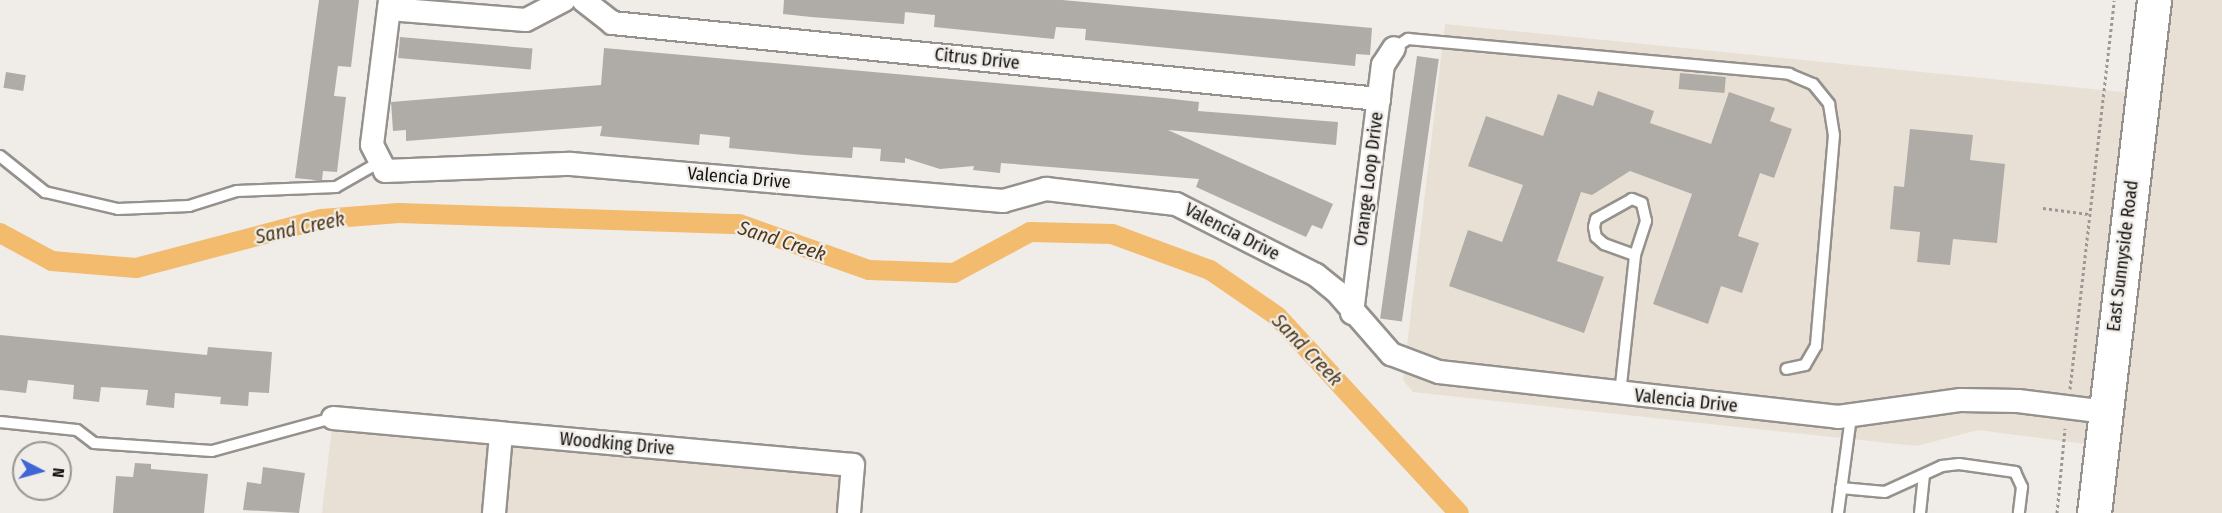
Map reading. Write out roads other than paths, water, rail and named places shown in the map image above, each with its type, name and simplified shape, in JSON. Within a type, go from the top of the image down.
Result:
[{"type":"main road","name":"East Sunnyside Road","points":[[2094,513],[2154,0]]},
{"type":"street","points":[[378,163],[372,146],[389,4],[526,20],[564,0]]},
{"type":"street","name":"Citrus Drive","points":[[584,0],[612,23],[1380,99]]},
{"type":"street","name":"Orange Loop Drive","points":[[1352,313],[1383,65],[1394,48]]},
{"type":"street","name":"Valencia Drive","points":[[378,163],[384,171],[571,164],[1003,201],[1046,189],[1176,204],[1316,275],[1336,291],[1352,313],[1391,354],[1414,366],[1620,394],[1851,417],[1961,400],[2018,401],[2106,412]]},
{"type":"street","name":"Woodking Drive","points":[[333,418],[853,465],[849,513]]},
{"type":"street","points":[[494,513],[501,434]]},
{"type":"lane","points":[[1394,48],[1408,39],[1789,75],[1813,84],[1829,105],[1834,135],[1816,346],[1805,364],[1786,369]]},
{"type":"lane","points":[[0,156],[45,192],[118,209],[189,206],[237,191],[336,187],[378,163]]},
{"type":"lane","points":[[1620,394],[1635,255],[1646,210],[1632,199],[1596,219],[1594,227],[1596,237],[1604,244],[1635,255]]},
{"type":"lane","points":[[1838,513],[1851,417]]},
{"type":"lane","points":[[0,422],[77,430],[94,443],[212,451],[333,418]]},
{"type":"lane","points":[[1841,488],[1885,492],[1942,466],[1959,464],[2015,472],[2022,488],[2019,513]]},
{"type":"lane","points":[[1920,513],[1924,476]]},
{"type":"waterway","name":"Sand Creek","points":[[0,233],[52,261],[136,268],[322,219],[399,213],[739,224],[869,270],[954,273],[1030,232],[1112,234],[1210,270],[1277,316],[1459,513]]}]
